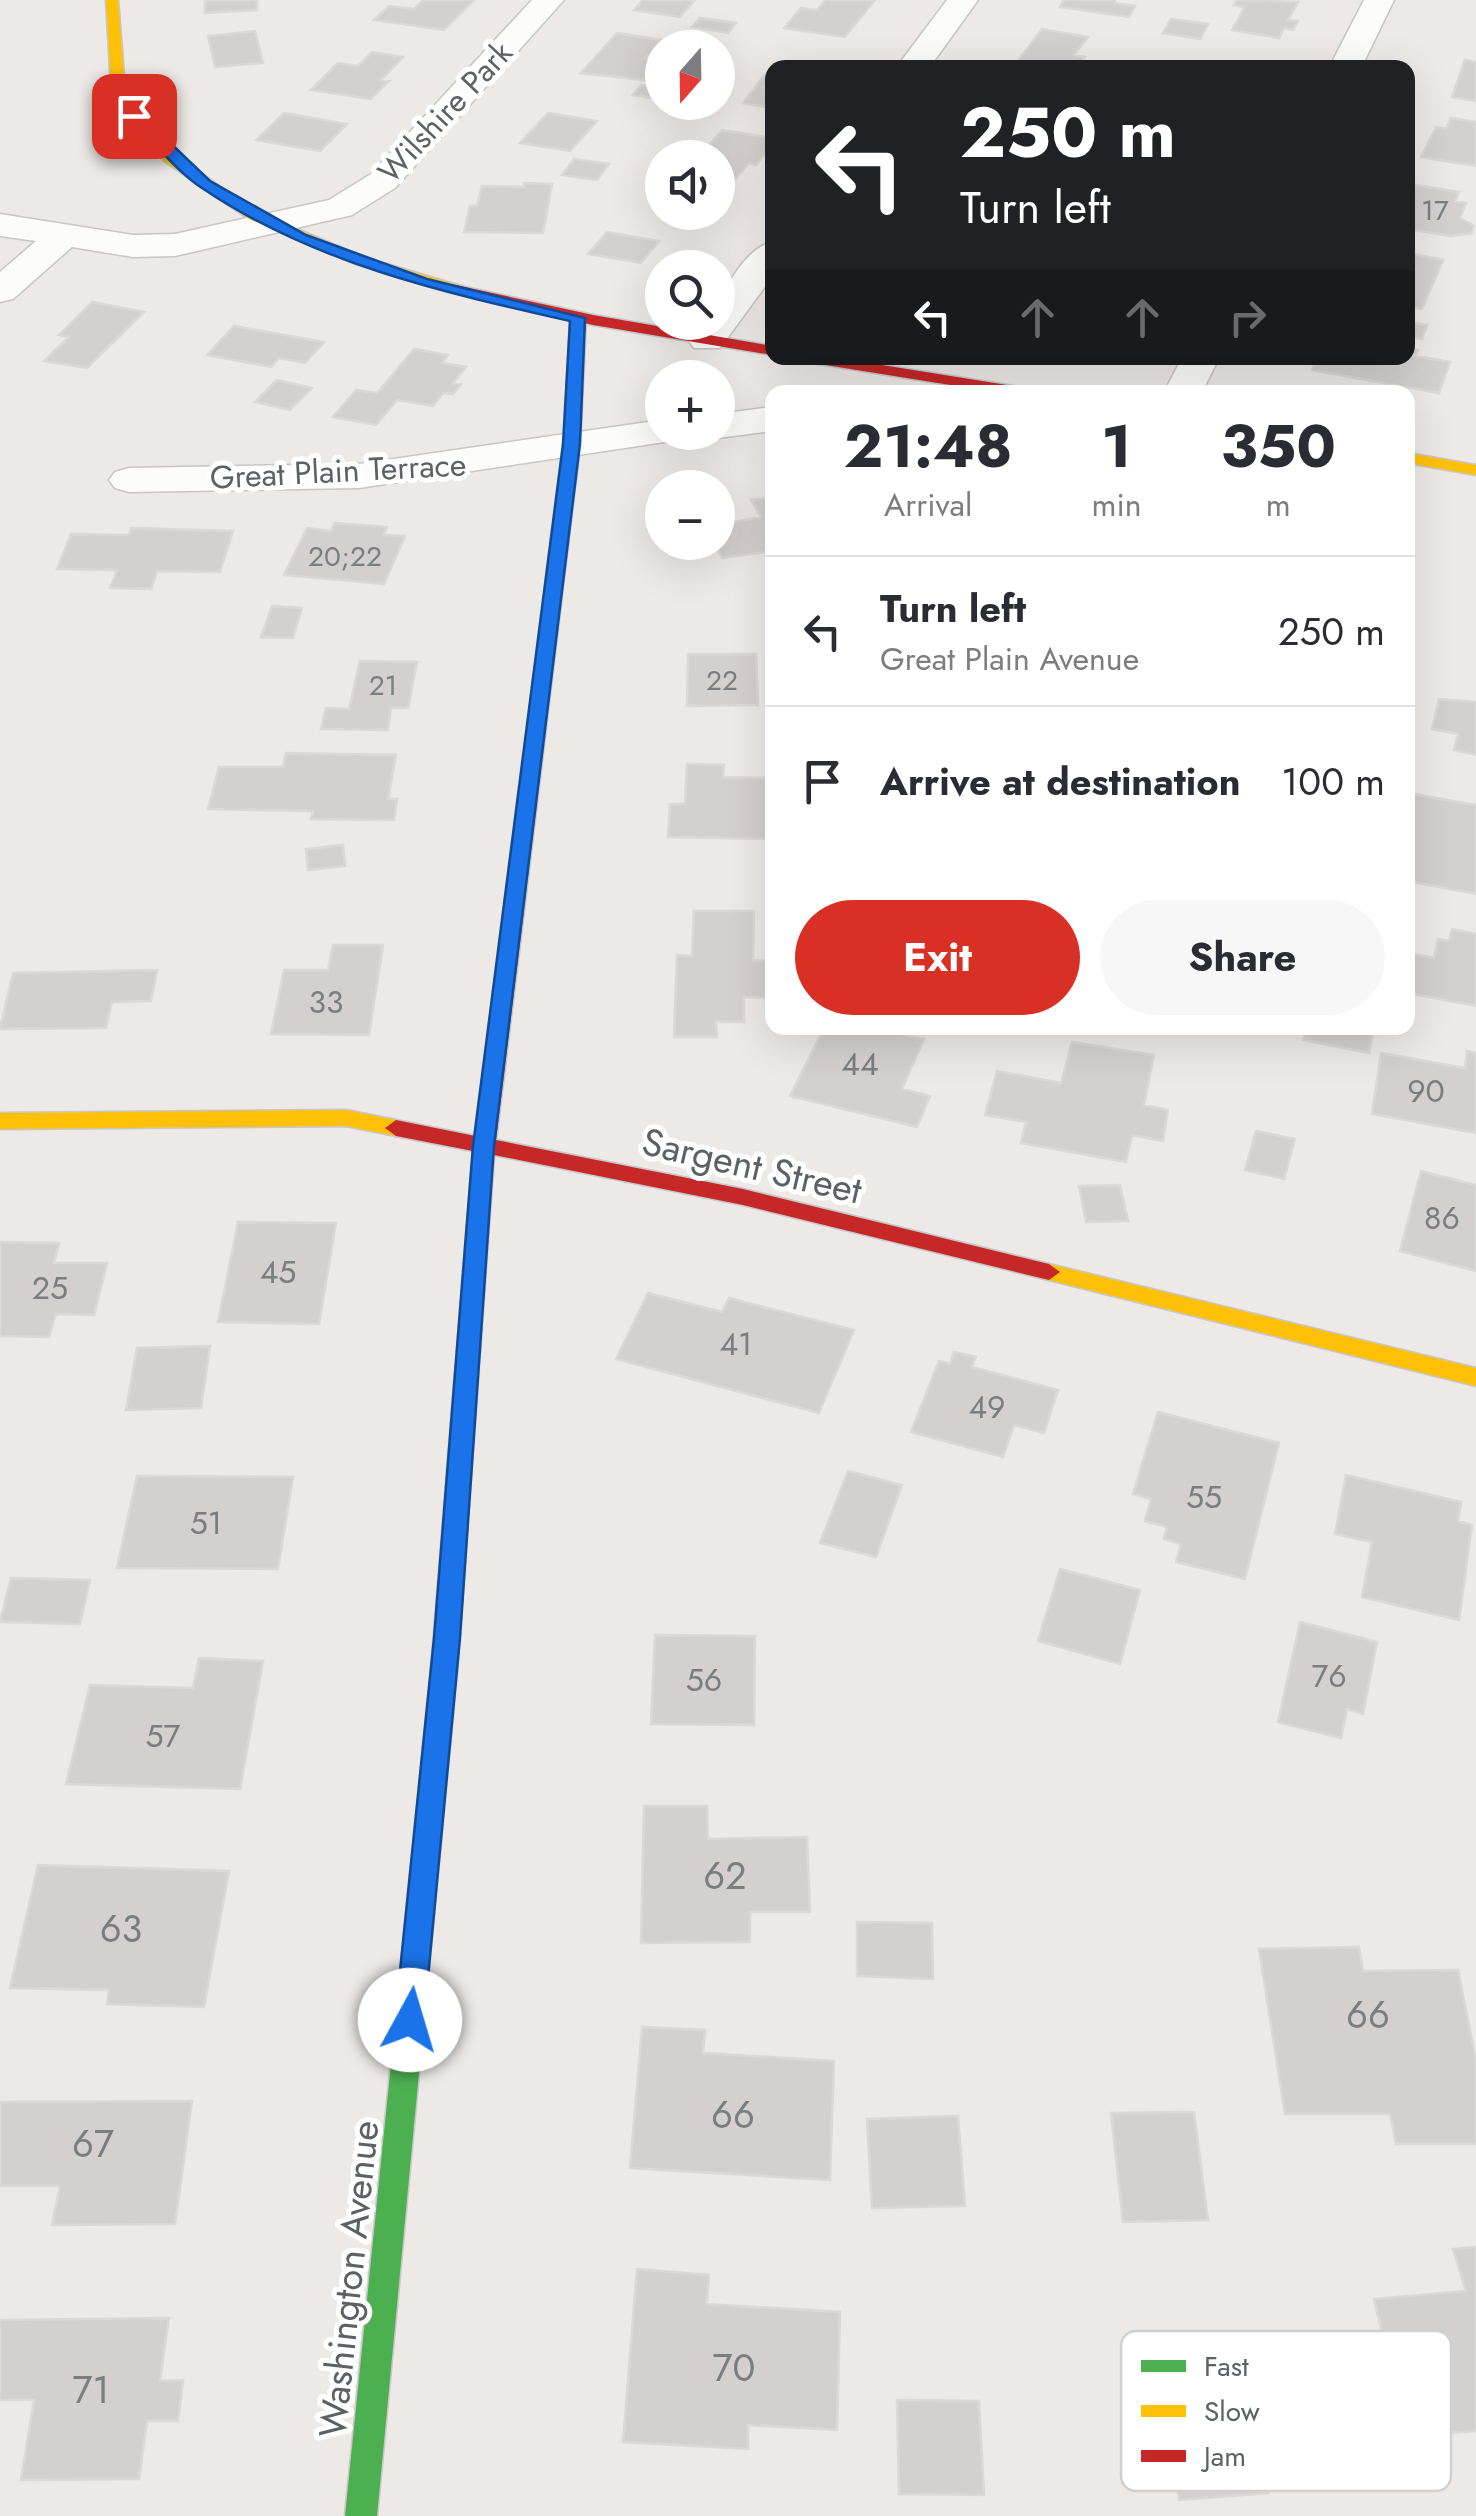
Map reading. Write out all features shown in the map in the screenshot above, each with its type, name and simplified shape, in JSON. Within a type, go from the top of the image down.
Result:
[{"type":"street","points":[[112,0],[108,42],[119,88],[134,116],[186,169],[274,225],[338,254],[422,283],[645,329]]},
{"type":"street","name":"Wilshire Park","points":[[0,224],[133,246],[175,246],[340,208],[372,191],[548,0]]},
{"type":"street","points":[[918,60],[963,0]]},
{"type":"street","points":[[1349,60],[1379,0]]},
{"type":"street","points":[[0,290],[64,236]]},
{"type":"street","points":[[735,303],[765,263]]},
{"type":"street","name":"Washington Avenue","points":[[361,2516],[447,1638],[484,1146],[572,444],[578,318]]},
{"type":"street","points":[[708,340],[765,349]]},
{"type":"street","points":[[852,365],[962,385]]},
{"type":"street","points":[[735,424],[765,420]]},
{"type":"street","name":"Great Plain Terrace","points":[[129,480],[356,476],[488,462],[572,444],[645,434]]},
{"type":"street","points":[[1415,459],[1476,470]]},
{"type":"street","name":"Sargent Street","points":[[0,1121],[346,1118],[743,1197],[1476,1377]]},
{"type":"building","points":[[205,0],[257,0],[257,10],[205,13]]},
{"type":"building","points":[[423,0],[474,0],[444,30],[374,20],[389,6],[414,9]]},
{"type":"building","points":[[643,0],[695,0],[680,17],[634,10]]},
{"type":"building","points":[[825,0],[875,0],[845,37],[784,28],[801,8],[817,10]]},
{"type":"building","points":[[1064,0],[1115,0],[1114,3],[1135,6],[1129,17],[1060,7]]},
{"type":"building","points":[[1237,0],[1298,2],[1288,20],[1298,21],[1293,30],[1284,28],[1279,38],[1232,30],[1245,7],[1234,5]]},
{"type":"building","points":[[700,18],[736,23],[730,30],[692,27]]},
{"type":"building","points":[[1171,19],[1208,24],[1200,39],[1163,33]]},
{"type":"building","points":[[1042,29],[1088,37],[1074,55],[1085,57],[1083,60],[1019,60]]},
{"type":"building","points":[[255,31],[263,63],[215,67],[208,36]]},
{"type":"building","points":[[617,33],[645,37],[645,80],[581,73]]},
{"type":"building","points":[[372,52],[403,57],[381,80],[389,81],[371,99],[311,90],[338,63],[358,66]]},
{"type":"building","points":[[1465,60],[1476,62],[1476,101],[1452,97]]},
{"type":"building","points":[[765,74],[765,107],[743,103]]},
{"type":"building","points":[[641,85],[645,86],[645,97],[633,95]]},
{"type":"building","points":[[284,113],[347,124],[320,151],[256,140]]},
{"type":"building","points":[[548,113],[597,121],[570,151],[520,143]]},
{"type":"building","points":[[1451,118],[1476,122],[1476,166],[1421,157],[1436,127],[1446,129]]},
{"type":"building","points":[[722,130],[765,137],[765,154],[756,165],[749,163],[735,180],[735,140],[713,140]]},
{"type":"building","points":[[574,159],[609,164],[597,180],[562,175]]},
{"type":"building","points":[[524,183],[552,184],[543,233],[464,232],[470,206],[477,206],[482,186],[524,187]]},
{"type":"building","points":[[1416,185],[1459,192],[1455,201],[1466,203],[1460,218],[1474,226],[1472,233],[1450,236],[1415,230]]},
{"type":"building","points":[[607,232],[659,241],[652,250],[645,250],[641,263],[588,254]]},
{"type":"building","points":[[1415,254],[1443,260],[1422,309],[1415,308]]},
{"type":"building","points":[[92,302],[144,312],[87,368],[44,361],[69,337],[59,335]]},
{"type":"building","points":[[1415,323],[1427,325],[1422,339],[1415,338]]},
{"type":"building","points":[[234,326],[324,342],[305,363],[279,358],[271,367],[207,355]]},
{"type":"building","points":[[414,349],[448,355],[442,363],[466,367],[453,383],[461,384],[453,394],[443,393],[433,406],[397,400],[376,425],[333,417],[356,390],[377,393]]},
{"type":"building","points":[[1415,349],[1416,356],[1450,362],[1439,393],[1415,389],[1415,385],[1312,370],[1314,365],[1415,365]]},
{"type":"building","points":[[277,380],[312,388],[290,410],[255,402]]},
{"type":"building","points":[[765,498],[765,552],[735,556],[735,522],[761,517],[751,500]]},
{"type":"building","points":[[335,523],[387,527],[384,535],[405,536],[384,584],[284,575],[307,528],[331,531]]},
{"type":"building","points":[[131,528],[233,531],[220,572],[157,571],[151,589],[110,588],[117,570],[57,569],[71,534],[129,535]]},
{"type":"building","points":[[272,606],[302,608],[293,638],[261,637]]},
{"type":"building","points":[[688,654],[756,654],[758,705],[687,706]]},
{"type":"building","points":[[360,661],[417,662],[408,708],[391,708],[388,730],[321,729],[326,708],[349,709]]},
{"type":"building","points":[[1439,699],[1476,702],[1476,755],[1454,750],[1458,734],[1432,729]]},
{"type":"building","points":[[286,753],[396,755],[388,799],[397,799],[394,820],[311,819],[313,811],[208,809],[219,767],[283,767]]},
{"type":"building","points":[[687,764],[724,765],[723,777],[765,778],[765,839],[668,837],[670,804],[685,804]]},
{"type":"building","points":[[1415,794],[1476,805],[1476,894],[1415,882]]},
{"type":"building","points":[[343,845],[345,866],[308,870],[306,849]]},
{"type":"building","points":[[694,911],[754,911],[753,960],[765,961],[765,998],[744,997],[744,1022],[716,1022],[717,1037],[674,1037],[677,955],[692,956]]},
{"type":"building","points":[[1452,929],[1476,934],[1476,1006],[1415,994],[1415,954],[1434,958],[1438,939],[1449,941]]},
{"type":"building","points":[[333,945],[383,945],[369,1035],[271,1034],[284,970],[328,970]]},
{"type":"building","points":[[157,970],[151,1001],[112,1002],[106,1028],[0,1029],[13,973]]},
{"type":"building","points":[[820,1035],[906,1035],[924,1039],[902,1089],[930,1096],[917,1127],[790,1096]]},
{"type":"building","points":[[1304,1035],[1373,1035],[1369,1053],[1303,1040]]},
{"type":"building","points":[[1072,1042],[1154,1055],[1144,1105],[1168,1110],[1163,1141],[1132,1135],[1126,1162],[1021,1143],[1026,1122],[985,1115],[997,1071],[1061,1083]]},
{"type":"building","points":[[1467,1051],[1476,1053],[1476,1133],[1372,1114],[1381,1053],[1465,1068]]},
{"type":"building","points":[[1256,1131],[1295,1139],[1284,1179],[1245,1170]]},
{"type":"building","points":[[1421,1171],[1476,1185],[1476,1271],[1400,1251]]},
{"type":"building","points":[[1120,1185],[1128,1221],[1086,1222],[1079,1186]]},
{"type":"building","points":[[238,1222],[336,1223],[319,1324],[218,1322]]},
{"type":"building","points":[[0,1242],[59,1243],[54,1263],[107,1263],[94,1315],[56,1314],[49,1337],[0,1336]]},
{"type":"building","points":[[648,1293],[722,1312],[729,1298],[854,1330],[819,1413],[616,1359]]},
{"type":"building","points":[[210,1346],[201,1408],[126,1410],[137,1348]]},
{"type":"building","points":[[954,1352],[976,1357],[972,1367],[1058,1390],[1044,1433],[1014,1425],[1003,1457],[911,1432],[939,1361],[950,1364]]},
{"type":"building","points":[[1158,1412],[1279,1443],[1245,1579],[1176,1562],[1181,1544],[1164,1539],[1167,1527],[1145,1521],[1151,1499],[1133,1494]]},
{"type":"building","points":[[848,1471],[902,1485],[876,1557],[820,1543]]},
{"type":"building","points":[[1346,1475],[1461,1502],[1458,1521],[1472,1525],[1459,1620],[1362,1597],[1372,1542],[1335,1534]]},
{"type":"building","points":[[137,1476],[293,1477],[278,1569],[117,1568]]},
{"type":"building","points":[[1060,1569],[1140,1590],[1120,1664],[1038,1641]]},
{"type":"building","points":[[11,1578],[90,1580],[80,1624],[0,1622]]},
{"type":"building","points":[[1300,1622],[1377,1642],[1363,1714],[1347,1709],[1341,1738],[1278,1722]]},
{"type":"building","points":[[655,1635],[755,1636],[754,1725],[651,1724]]},
{"type":"building","points":[[199,1658],[263,1661],[240,1789],[66,1784],[90,1685],[193,1688]]},
{"type":"building","points":[[644,1806],[707,1806],[708,1839],[807,1837],[810,1912],[750,1912],[750,1942],[641,1943]]},
{"type":"building","points":[[38,1865],[229,1871],[204,2007],[107,2004],[109,1990],[10,1988]]},
{"type":"building","points":[[857,1922],[932,1923],[933,1979],[857,1976]]},
{"type":"building","points":[[1359,1947],[1363,1971],[1458,1970],[1476,2060],[1476,2144],[1396,2144],[1390,2114],[1285,2114],[1259,1949]]},
{"type":"building","points":[[642,2027],[705,2030],[703,2053],[834,2061],[830,2180],[630,2168]]},
{"type":"building","points":[[192,2101],[175,2224],[52,2225],[60,2186],[0,2186],[0,2102]]},
{"type":"building","points":[[1194,2112],[1208,2220],[1123,2222],[1111,2113]]},
{"type":"building","points":[[958,2116],[965,2206],[872,2208],[867,2119]]},
{"type":"building","points":[[1476,2247],[1476,2431],[1451,2433],[1451,2331],[1382,2331],[1374,2299],[1466,2291],[1453,2249]]},
{"type":"building","points":[[637,2269],[709,2275],[707,2304],[840,2312],[837,2430],[748,2425],[748,2449],[623,2442]]},
{"type":"building","points":[[169,2318],[160,2381],[183,2380],[178,2421],[147,2421],[139,2479],[21,2480],[34,2400],[0,2400],[0,2320]]},
{"type":"building","points":[[897,2400],[979,2401],[984,2495],[899,2494]]},
{"type":"building","points":[[1177,2491],[1268,2493],[1179,2500]]},
{"type":"traffic: fast","points":[[514,910],[572,444],[578,318]]},
{"type":"traffic: fast","points":[[361,2516],[444,1671]]},
{"type":"traffic: slow","points":[[112,0],[118,87],[169,158],[254,216],[361,261],[456,289]]},
{"type":"traffic: slow","points":[[1415,459],[1476,470]]},
{"type":"traffic: slow","points":[[0,1121],[346,1118],[396,1128]]},
{"type":"traffic: slow","points":[[1049,1272],[1476,1377]]},
{"type":"traffic: jam","points":[[456,289],[593,320],[765,350]]},
{"type":"traffic: jam","points":[[855,365],[977,385]]},
{"type":"traffic: jam","points":[[444,1671],[484,1146],[514,910]]},
{"type":"traffic: jam","points":[[396,1128],[743,1197],[1049,1272]]},
{"type":"route","points":[[134,116],[168,154],[204,184],[301,238],[422,283],[578,318],[572,444],[484,1146],[447,1638],[410,2020]]}]
